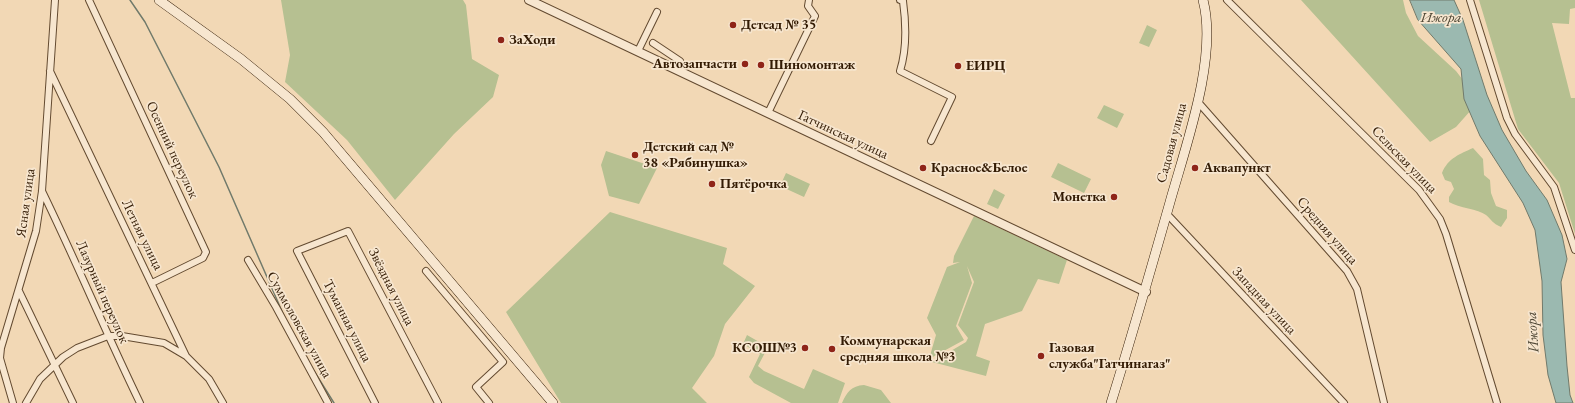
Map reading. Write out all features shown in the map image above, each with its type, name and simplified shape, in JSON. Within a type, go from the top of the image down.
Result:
[{"type":"main road","points":[[159,0],[241,58],[290,99],[323,132],[553,403]]},
{"type":"main road","name":"Садовая улица","points":[[1110,403],[1146,292],[1198,102],[1205,64],[1206,32],[1203,0]]},
{"type":"street","name":"Ясная улица","points":[[13,403],[0,358],[1,348],[36,231],[42,191],[55,0]]},
{"type":"street","name":"Осенний переулок","points":[[89,0],[206,252],[203,258],[152,283]]},
{"type":"street","name":"Гатчинская улица","points":[[529,0],[1146,292]]},
{"type":"street","points":[[768,113],[815,16],[808,6],[809,0]]},
{"type":"street","points":[[902,0],[904,57],[900,71],[952,97],[931,140]]},
{"type":"street","name":"Сельская улица","points":[[1228,0],[1419,190],[1440,219],[1497,403]]},
{"type":"street","points":[[1470,0],[1507,118],[1515,134],[1554,187],[1575,250]]},
{"type":"street","points":[[638,51],[657,12]]},
{"type":"street","points":[[653,43],[680,61]]},
{"type":"street","name":"Летняя улица","points":[[49,71],[186,356],[209,379],[224,403]]},
{"type":"street","name":"Средняя улица","points":[[1198,102],[1347,271],[1357,288],[1384,403]]},
{"type":"street","name":"Лазурный переулок","points":[[42,191],[67,242],[108,336],[140,403]]},
{"type":"street","name":"Западная улица","points":[[1167,214],[1344,403]]},
{"type":"street","name":"Звёздная улица","points":[[297,250],[348,231],[438,403]]},
{"type":"street","name":"Туманная улица","points":[[297,250],[375,403]]},
{"type":"street","name":"Суммоловская улица","points":[[248,260],[276,307],[328,403]]},
{"type":"street","points":[[426,271],[503,362],[476,387],[489,403]]},
{"type":"street","points":[[19,291],[73,403]]},
{"type":"street","points":[[26,403],[40,379],[54,364],[77,348],[108,336],[122,336],[164,343],[186,356]]},
{"type":"green space","points":[[281,0],[463,0],[466,5],[472,59],[499,75],[493,97],[454,134],[395,200],[347,140],[285,82],[290,55]]},
{"type":"green space","points":[[1301,0],[1403,0],[1406,13],[1418,36],[1456,71],[1479,101],[1456,127],[1430,142]]},
{"type":"green space","points":[[1479,0],[1575,0],[1575,8],[1570,9],[1569,24],[1552,23],[1571,98],[1575,98],[1575,234],[1559,183],[1518,129]]},
{"type":"green space","points":[[1147,25],[1157,30],[1149,47],[1139,43]]},
{"type":"green space","points":[[1104,105],[1124,114],[1117,128],[1097,118]]},
{"type":"green space","points":[[1473,148],[1483,159],[1484,175],[1490,180],[1491,193],[1496,206],[1507,210],[1507,218],[1501,227],[1483,213],[1449,202],[1449,197],[1454,189],[1451,182],[1445,180],[1442,173],[1451,160]]},
{"type":"green space","points":[[606,151],[657,168],[639,204],[609,196],[601,165]]},
{"type":"green space","points":[[1058,163],[1091,179],[1084,193],[1051,177]]},
{"type":"green space","points":[[786,173],[810,184],[804,197],[780,186]]},
{"type":"green space","points":[[994,189],[1005,195],[998,209],[987,204]]},
{"type":"green space","points":[[610,212],[727,248],[723,264],[755,286],[725,324],[714,356],[692,388],[707,403],[561,403],[506,312]]},
{"type":"green space","points":[[974,216],[1067,260],[1059,284],[1038,279],[1022,311],[985,324],[976,356],[990,361],[986,376],[932,362],[966,342],[968,338],[958,325],[974,282],[967,266],[972,283],[956,326],[964,340],[929,359],[936,335],[927,318],[947,267],[960,262],[953,263],[954,256]]},
{"type":"green space","points":[[747,335],[768,347],[758,366],[764,371],[804,389],[813,369],[845,383],[838,403],[791,403],[754,383],[749,377],[760,354],[743,344]]},
{"type":"green space","points":[[864,385],[881,390],[891,403],[842,403],[850,390]]},
{"type":"water","name":"Ижора","points":[[1410,0],[1454,0],[1463,20],[1487,95],[1502,130],[1526,171],[1547,200],[1562,235],[1567,259],[1561,282],[1567,366],[1570,395],[1573,403],[1556,403],[1548,375],[1543,335],[1542,281],[1535,230],[1523,203],[1480,136],[1464,99],[1461,69],[1418,20]]},
{"type":"waterway","points":[[130,0],[145,22],[219,167],[284,316]]},
{"type":"waterway","points":[[314,371],[334,403]]},
{"type":"place","name":"Детсад № 35","points":[[733,25]]},
{"type":"place","name":"ЗаХоди","points":[[501,40]]},
{"type":"place","name":"Автозапчасти","points":[[745,64]]},
{"type":"place","name":"Шиномонтаж","points":[[761,65]]},
{"type":"place","name":"ЕИРЦ","points":[[958,66]]},
{"type":"place","name":"Детский сад № 38 «Рябинушка»","points":[[635,155]]},
{"type":"place","name":"Красное&Белое","points":[[923,168]]},
{"type":"place","name":"Аквапункт","points":[[1195,168]]},
{"type":"place","name":"Пятёрочка","points":[[712,184]]},
{"type":"place","name":"Монетка","points":[[1114,197]]},
{"type":"place","name":"КСОШ№3","points":[[805,348]]},
{"type":"place","name":"Коммунарская средняя школа №3","points":[[832,349]]},
{"type":"place","name":"Газовая служба\"Гатчинагаз\"","points":[[1041,356]]}]
